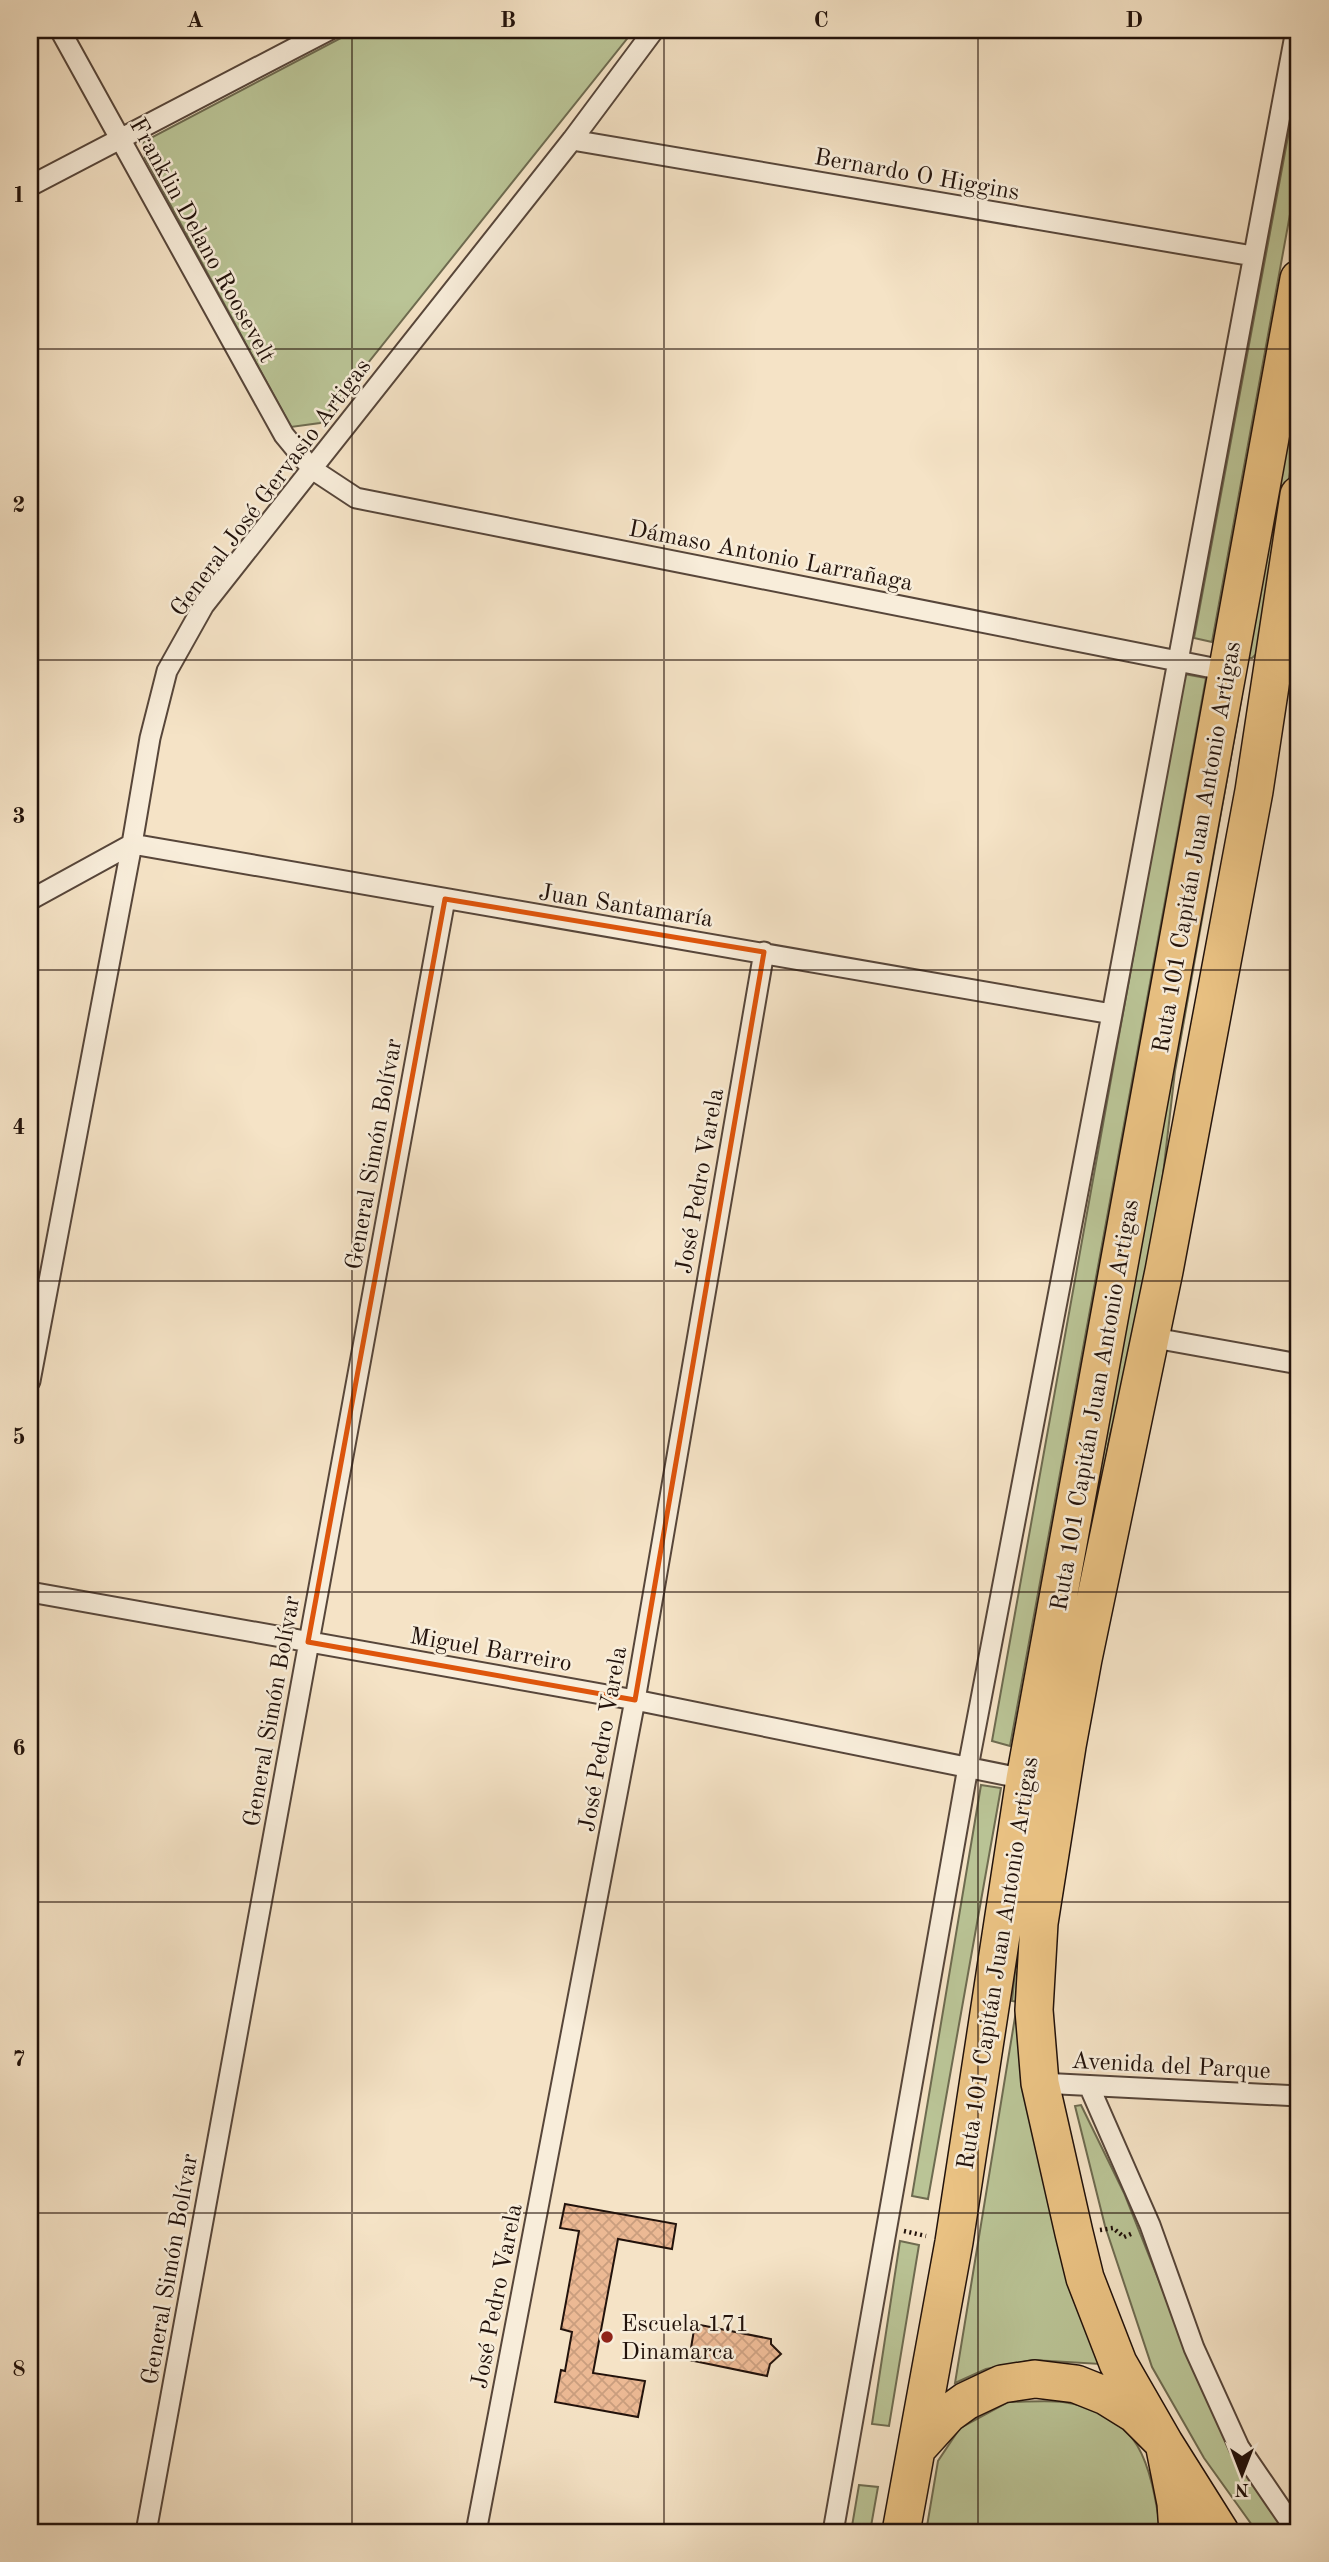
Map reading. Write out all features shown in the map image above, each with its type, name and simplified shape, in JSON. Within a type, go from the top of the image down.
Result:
[{"type":"highway","name":"Ruta 101 Capitán Juan Antonio Artigas","points":[[901,2532],[919,2446],[954,2242],[1025,1779],[1299,279]]},
{"type":"highway","name":"Ruta 101 Capitán Juan Antonio Artigas","points":[[1178,2532],[1176,2503],[1164,2443],[1118,2363],[1085,2278],[1074,2233],[1040,2082],[1034,2010],[1039,1923],[1069,1733],[1174,1223],[1254,791],[1299,495]]},
{"type":"highway","points":[[919,2446],[948,2414],[966,2401],[1002,2384],[1035,2379],[1076,2384],[1106,2396],[1135,2414],[1164,2443],[1220,2532]]},
{"type":"street","name":"Franklin Delano Roosevelt","points":[[60,30],[284,435],[312,468]]},
{"type":"street","points":[[30,186],[329,30]]},
{"type":"street","name":"General José Gervasio Artigas","points":[[30,1381],[150,738],[167,671],[204,605],[572,140],[654,30]]},
{"type":"street","points":[[833,2532],[968,1767],[1296,30]]},
{"type":"street","name":"Bernardo O Higgins","points":[[572,140],[1253,256]]},
{"type":"street","name":"Dámaso Antonio Larrañaga","points":[[312,468],[356,498],[1228,671]]},
{"type":"street","points":[[30,901],[132,844]]},
{"type":"street","name":"Juan Santamaría","points":[[132,844],[1112,1014]]},
{"type":"street","name":"General Simón Bolívar","points":[[146,2532],[444,899]]},
{"type":"street","name":"José Pedro Varela","points":[[476,2532],[635,1700],[764,952]]},
{"type":"street","points":[[1149,1337],[1299,1364]]},
{"type":"street","name":"Miguel Barreiro","points":[[30,1592],[635,1700],[1025,1779]]},
{"type":"street","name":"Avenida del Parque","points":[[1040,2082],[1299,2096]]},
{"type":"street","points":[[1089,2086],[1150,2225],[1194,2348],[1239,2447],[1297,2532]]},
{"type":"path","points":[[1074,2233],[1113,2228],[1124,2237],[1150,2225]]},
{"type":"path","points":[[886,2227],[954,2242]]},
{"type":"highlighted area","points":[[445,899],[764,952],[635,1700],[308,1642]]},
{"type":"green space","points":[[356,30],[634,30],[320,423],[291,427],[145,158],[143,142]]},
{"type":"green space","points":[[1299,78],[1299,165],[1212,642],[1194,638]]},
{"type":"green space","points":[[1299,353],[1299,415],[1262,649],[1252,658],[1247,658]]},
{"type":"green space","points":[[1184,674],[1206,678],[1010,1746],[992,1741]]},
{"type":"green space","points":[[1237,694],[1242,695],[1175,1071],[1156,1235],[1131,1356],[1110,1435],[1018,2002],[1012,2001],[1026,1860]]},
{"type":"green space","points":[[981,1785],[1001,1788],[928,2199],[912,2196]]},
{"type":"green space","points":[[1017,2005],[1057,2233],[1083,2321],[1100,2364],[1033,2360],[986,2369],[955,2383]]},
{"type":"green space","points":[[1081,2105],[1124,2193],[1185,2346],[1231,2443],[1285,2532],[1257,2532],[1204,2458],[1152,2367],[1105,2226],[1075,2106]]},
{"type":"green space","points":[[900,2241],[919,2245],[889,2426],[872,2424]]},
{"type":"green space","points":[[1056,2401],[1089,2408],[1110,2418],[1126,2430],[1138,2446],[1146,2464],[1161,2532],[926,2532],[938,2461],[960,2428],[1008,2402]]},
{"type":"green space","points":[[859,2485],[878,2487],[870,2532],[851,2532]]},
{"type":"building","points":[[565,2204],[676,2224],[672,2249],[618,2239],[593,2373],[645,2381],[638,2417],[555,2402],[561,2370],[565,2371],[572,2332],[561,2329],[579,2231],[560,2228]]},
{"type":"building","points":[[695,2324],[771,2339],[771,2344],[781,2354],[770,2364],[767,2376],[689,2360]]},
{"type":"place","name":"Escuela 171 Dinamarca","points":[[607,2337]]}]
